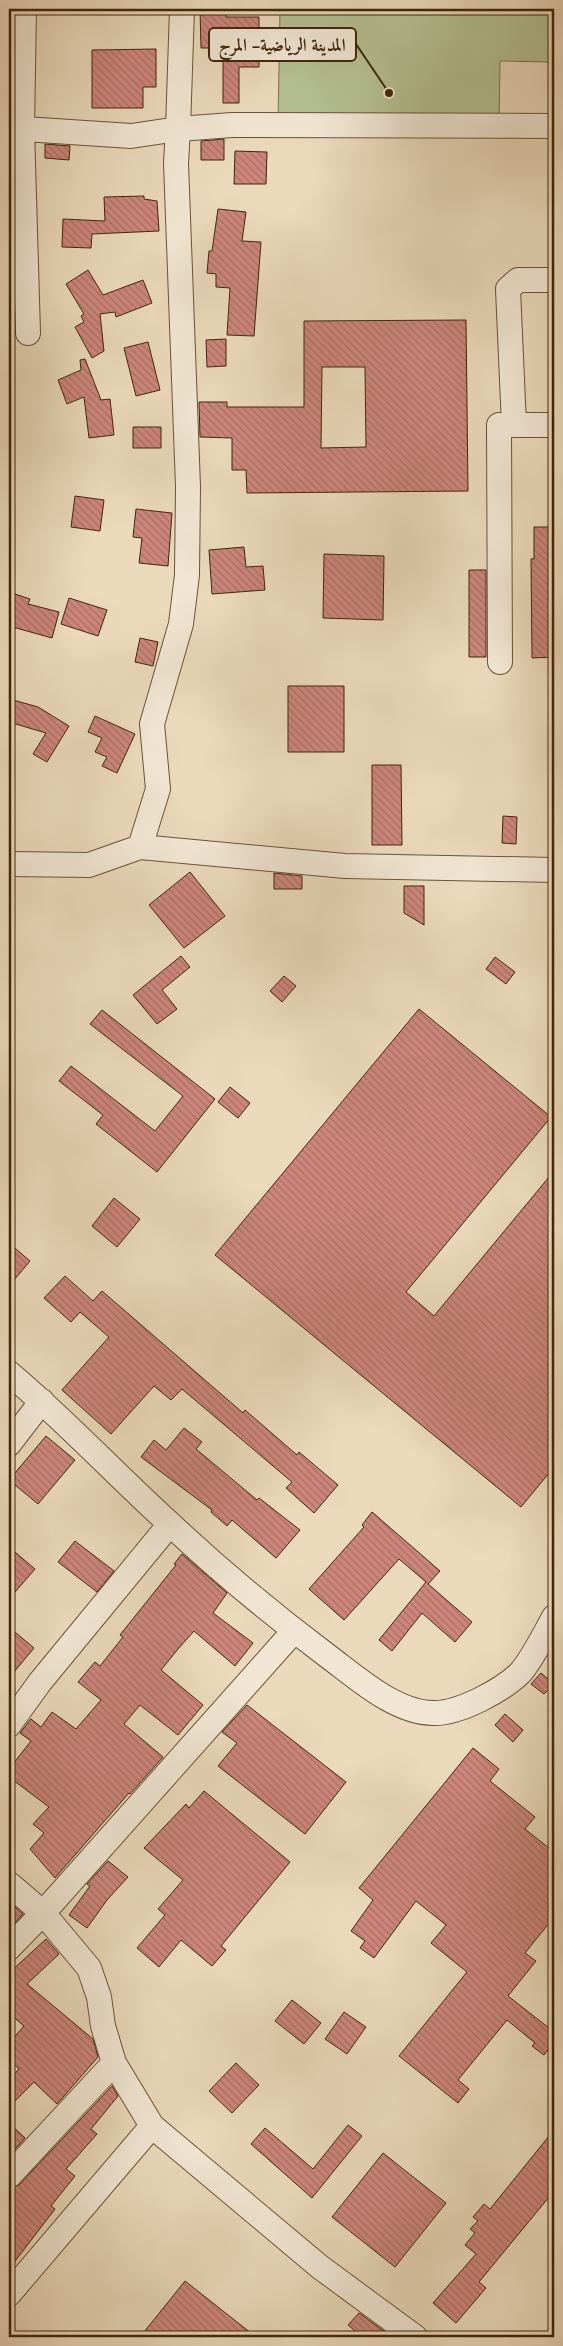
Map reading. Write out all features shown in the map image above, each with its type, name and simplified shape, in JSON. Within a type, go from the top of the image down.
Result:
[{"type":"street","points":[[24,9],[15,128],[28,333]]},
{"type":"street","points":[[140,847],[158,789],[152,724],[181,624],[187,575],[188,487],[176,163],[182,9]]},
{"type":"street","points":[[15,128],[132,136],[178,129],[232,125],[554,126]]},
{"type":"street","points":[[514,425],[508,289],[518,280],[554,280]]},
{"type":"street","points":[[500,662],[499,425],[554,425]]},
{"type":"street","points":[[9,864],[89,865],[140,847],[345,866],[554,870]]},
{"type":"street","points":[[9,1373],[42,1401],[170,1524],[294,1630],[374,1691],[413,1710],[433,1713],[452,1711],[489,1695],[520,1672],[554,1617]]},
{"type":"street","points":[[9,1444],[42,1401]]},
{"type":"street","points":[[9,1725],[40,1682],[170,1524]]},
{"type":"street","points":[[9,1948],[43,1913],[294,1630]]},
{"type":"street","points":[[9,1884],[43,1913],[89,1968],[99,1997],[103,2026],[114,2063],[152,2126],[320,2267],[415,2337]]},
{"type":"street","points":[[9,2176],[114,2063]]},
{"type":"street","points":[[9,2294],[152,2126]]},
{"type":"green space","points":[[280,9],[554,9],[554,62],[500,61],[499,127],[278,124]]},
{"type":"building","points":[[200,9],[226,9],[226,17],[259,17],[259,67],[239,67],[239,103],[223,103],[223,48],[201,48]]},
{"type":"building","points":[[156,49],[156,87],[143,87],[143,108],[92,108],[92,50]]},
{"type":"building","points":[[224,139],[224,160],[201,160],[201,141]]},
{"type":"building","points":[[45,144],[70,146],[69,160],[45,158]]},
{"type":"building","points":[[235,151],[267,152],[266,184],[234,184]]},
{"type":"building","points":[[144,196],[144,199],[157,201],[159,231],[92,234],[91,248],[62,247],[63,219],[105,221],[104,197]]},
{"type":"building","points":[[218,209],[246,212],[242,241],[261,242],[254,336],[227,335],[230,288],[216,287],[216,274],[207,273],[209,251],[212,251]]},
{"type":"building","points":[[88,270],[103,295],[143,280],[152,303],[116,317],[115,312],[100,314],[104,351],[92,358],[75,327],[84,322],[81,316],[84,314],[66,284]]},
{"type":"building","points":[[466,320],[468,491],[247,493],[246,470],[232,470],[232,438],[200,437],[199,402],[227,402],[227,407],[304,407],[304,321]],"holes":[[[322,367],[365,367],[366,447],[321,448]]]},
{"type":"building","points":[[226,339],[226,366],[207,367],[206,340]]},
{"type":"building","points":[[148,342],[160,390],[136,396],[124,348]]},
{"type":"building","points":[[85,359],[101,400],[110,399],[114,435],[89,438],[84,397],[67,404],[58,380],[81,370],[80,360]]},
{"type":"building","points":[[133,427],[161,427],[161,448],[133,448]]},
{"type":"building","points":[[75,496],[104,500],[100,531],[71,527]]},
{"type":"building","points":[[136,509],[172,513],[168,566],[139,563],[142,538],[133,537]]},
{"type":"building","points":[[534,527],[554,527],[554,657],[532,658],[531,559],[534,559]]},
{"type":"building","points":[[244,547],[246,567],[263,566],[265,590],[212,594],[209,550]]},
{"type":"building","points":[[324,554],[384,556],[383,620],[323,618]]},
{"type":"building","points":[[469,570],[486,570],[486,657],[469,657]]},
{"type":"building","points":[[9,592],[30,599],[28,604],[59,612],[52,638],[9,626]]},
{"type":"building","points":[[69,598],[107,610],[98,636],[61,624]]},
{"type":"building","points":[[140,638],[158,642],[153,666],[135,662]]},
{"type":"building","points":[[288,686],[344,686],[344,752],[288,752]]},
{"type":"building","points":[[13,700],[38,707],[69,726],[47,762],[33,754],[46,733],[9,722],[9,713]]},
{"type":"building","points":[[95,716],[135,734],[117,773],[102,766],[107,757],[95,752],[102,738],[88,732]]},
{"type":"building","points":[[372,765],[401,765],[402,845],[372,845]]},
{"type":"building","points":[[503,816],[517,817],[516,844],[502,843]]},
{"type":"building","points":[[190,872],[225,916],[184,948],[149,905]]},
{"type":"building","points":[[274,873],[302,876],[302,889],[274,889]]},
{"type":"building","points":[[404,886],[424,886],[424,925],[404,913]]},
{"type":"building","points":[[181,956],[190,967],[162,990],[177,1009],[157,1024],[133,995]]},
{"type":"building","points":[[495,957],[515,972],[506,984],[486,969]]},
{"type":"building","points":[[284,976],[296,986],[282,1002],[270,991]]},
{"type":"building","points":[[419,1009],[551,1117],[406,1292],[434,1316],[554,1171],[554,1467],[521,1507],[215,1255]]},
{"type":"building","points":[[102,1010],[215,1099],[157,1172],[96,1124],[103,1115],[59,1081],[71,1066],[155,1131],[183,1096],[90,1024]]},
{"type":"building","points":[[230,1087],[250,1103],[238,1118],[218,1102]]},
{"type":"building","points":[[114,1198],[140,1219],[117,1247],[92,1226]]},
{"type":"building","points":[[9,1243],[30,1261],[9,1286]]},
{"type":"building","points":[[65,1276],[93,1301],[102,1291],[243,1413],[245,1410],[297,1455],[299,1452],[338,1485],[314,1513],[286,1488],[292,1482],[182,1389],[171,1400],[154,1386],[111,1434],[62,1390],[109,1337],[80,1312],[71,1322],[44,1298]]},
{"type":"building","points":[[184,1428],[202,1442],[196,1449],[257,1500],[259,1498],[300,1530],[276,1558],[232,1520],[227,1526],[211,1512],[212,1510],[141,1457],[154,1440],[166,1450]]},
{"type":"building","points":[[46,1436],[75,1460],[38,1504],[9,1480]]},
{"type":"building","points":[[372,1512],[440,1571],[428,1584],[472,1622],[455,1642],[422,1613],[392,1651],[379,1640],[426,1582],[399,1559],[344,1620],[309,1589],[364,1527],[362,1525]]},
{"type":"building","points":[[75,1541],[114,1571],[97,1592],[58,1562]]},
{"type":"building","points":[[9,1547],[35,1569],[9,1599]]},
{"type":"building","points":[[182,1554],[227,1593],[213,1613],[253,1643],[235,1666],[194,1631],[178,1649],[161,1670],[203,1705],[178,1735],[140,1705],[124,1724],[163,1757],[55,1878],[30,1849],[44,1833],[33,1824],[49,1807],[9,1777],[9,1769],[31,1741],[20,1733],[31,1719],[41,1727],[52,1712],[76,1729],[101,1700],[78,1682],[95,1662],[100,1666],[123,1637],[120,1635],[176,1565],[174,1564]]},
{"type":"building","points":[[9,1627],[34,1648],[9,1678]]},
{"type":"building","points":[[541,1673],[554,1684],[544,1694],[531,1684]]},
{"type":"building","points":[[247,1705],[346,1782],[305,1834],[218,1766],[237,1743],[222,1732]]},
{"type":"building","points":[[505,1714],[523,1730],[513,1742],[495,1725]]},
{"type":"building","points":[[473,1748],[499,1769],[490,1781],[535,1817],[525,1829],[554,1852],[554,1917],[525,1953],[536,1961],[508,1996],[554,2032],[554,2042],[544,2055],[532,2046],[535,2043],[507,2020],[458,2080],[469,2089],[458,2103],[399,2056],[467,1972],[431,1943],[446,1925],[416,1901],[374,1958],[360,1948],[365,1941],[351,1931],[373,1900],[359,1888]]},
{"type":"building","points":[[204,1791],[290,1862],[221,1946],[226,1950],[212,1966],[181,1940],[159,1967],[137,1948],[165,1915],[158,1909],[183,1880],[144,1848],[186,1804],[189,1808]]},
{"type":"building","points":[[108,1861],[128,1877],[107,1900],[87,1928],[69,1915],[90,1886],[87,1884]]},
{"type":"building","points":[[9,1902],[23,1914],[9,1929]]},
{"type":"building","points":[[46,1939],[59,1954],[27,1984],[93,2039],[98,2057],[57,2104],[34,2082],[9,2107],[9,2080],[19,2069],[9,2060],[9,2043],[24,2026],[9,2013],[9,2000],[15,1993],[9,1987],[9,1973]]},
{"type":"building","points":[[292,2000],[321,2023],[304,2044],[275,2021]]},
{"type":"building","points":[[344,2012],[366,2027],[347,2054],[325,2039]]},
{"type":"building","points":[[236,2063],[259,2085],[232,2113],[209,2091]]},
{"type":"building","points":[[112,2086],[118,2096],[91,2129],[97,2134],[66,2169],[75,2176],[51,2206],[55,2209],[9,2269],[9,2189],[19,2185]]},
{"type":"building","points":[[9,2123],[25,2138],[9,2156]]},
{"type":"building","points":[[348,2125],[362,2136],[312,2198],[251,2144],[265,2128],[313,2169]]},
{"type":"building","points":[[554,2130],[554,2191],[479,2282],[486,2288],[456,2323],[433,2303],[476,2254],[465,2245],[475,2233],[470,2229],[478,2221],[473,2217],[484,2204],[490,2209]]},
{"type":"building","points":[[383,2153],[446,2203],[395,2267],[332,2217]]},
{"type":"building","points":[[185,2281],[256,2337],[140,2337]]},
{"type":"building","points":[[359,2313],[392,2337],[362,2337],[348,2325]]},
{"type":"place","name":"المدينة الرياضية- المرج","points":[[389,93]]}]
